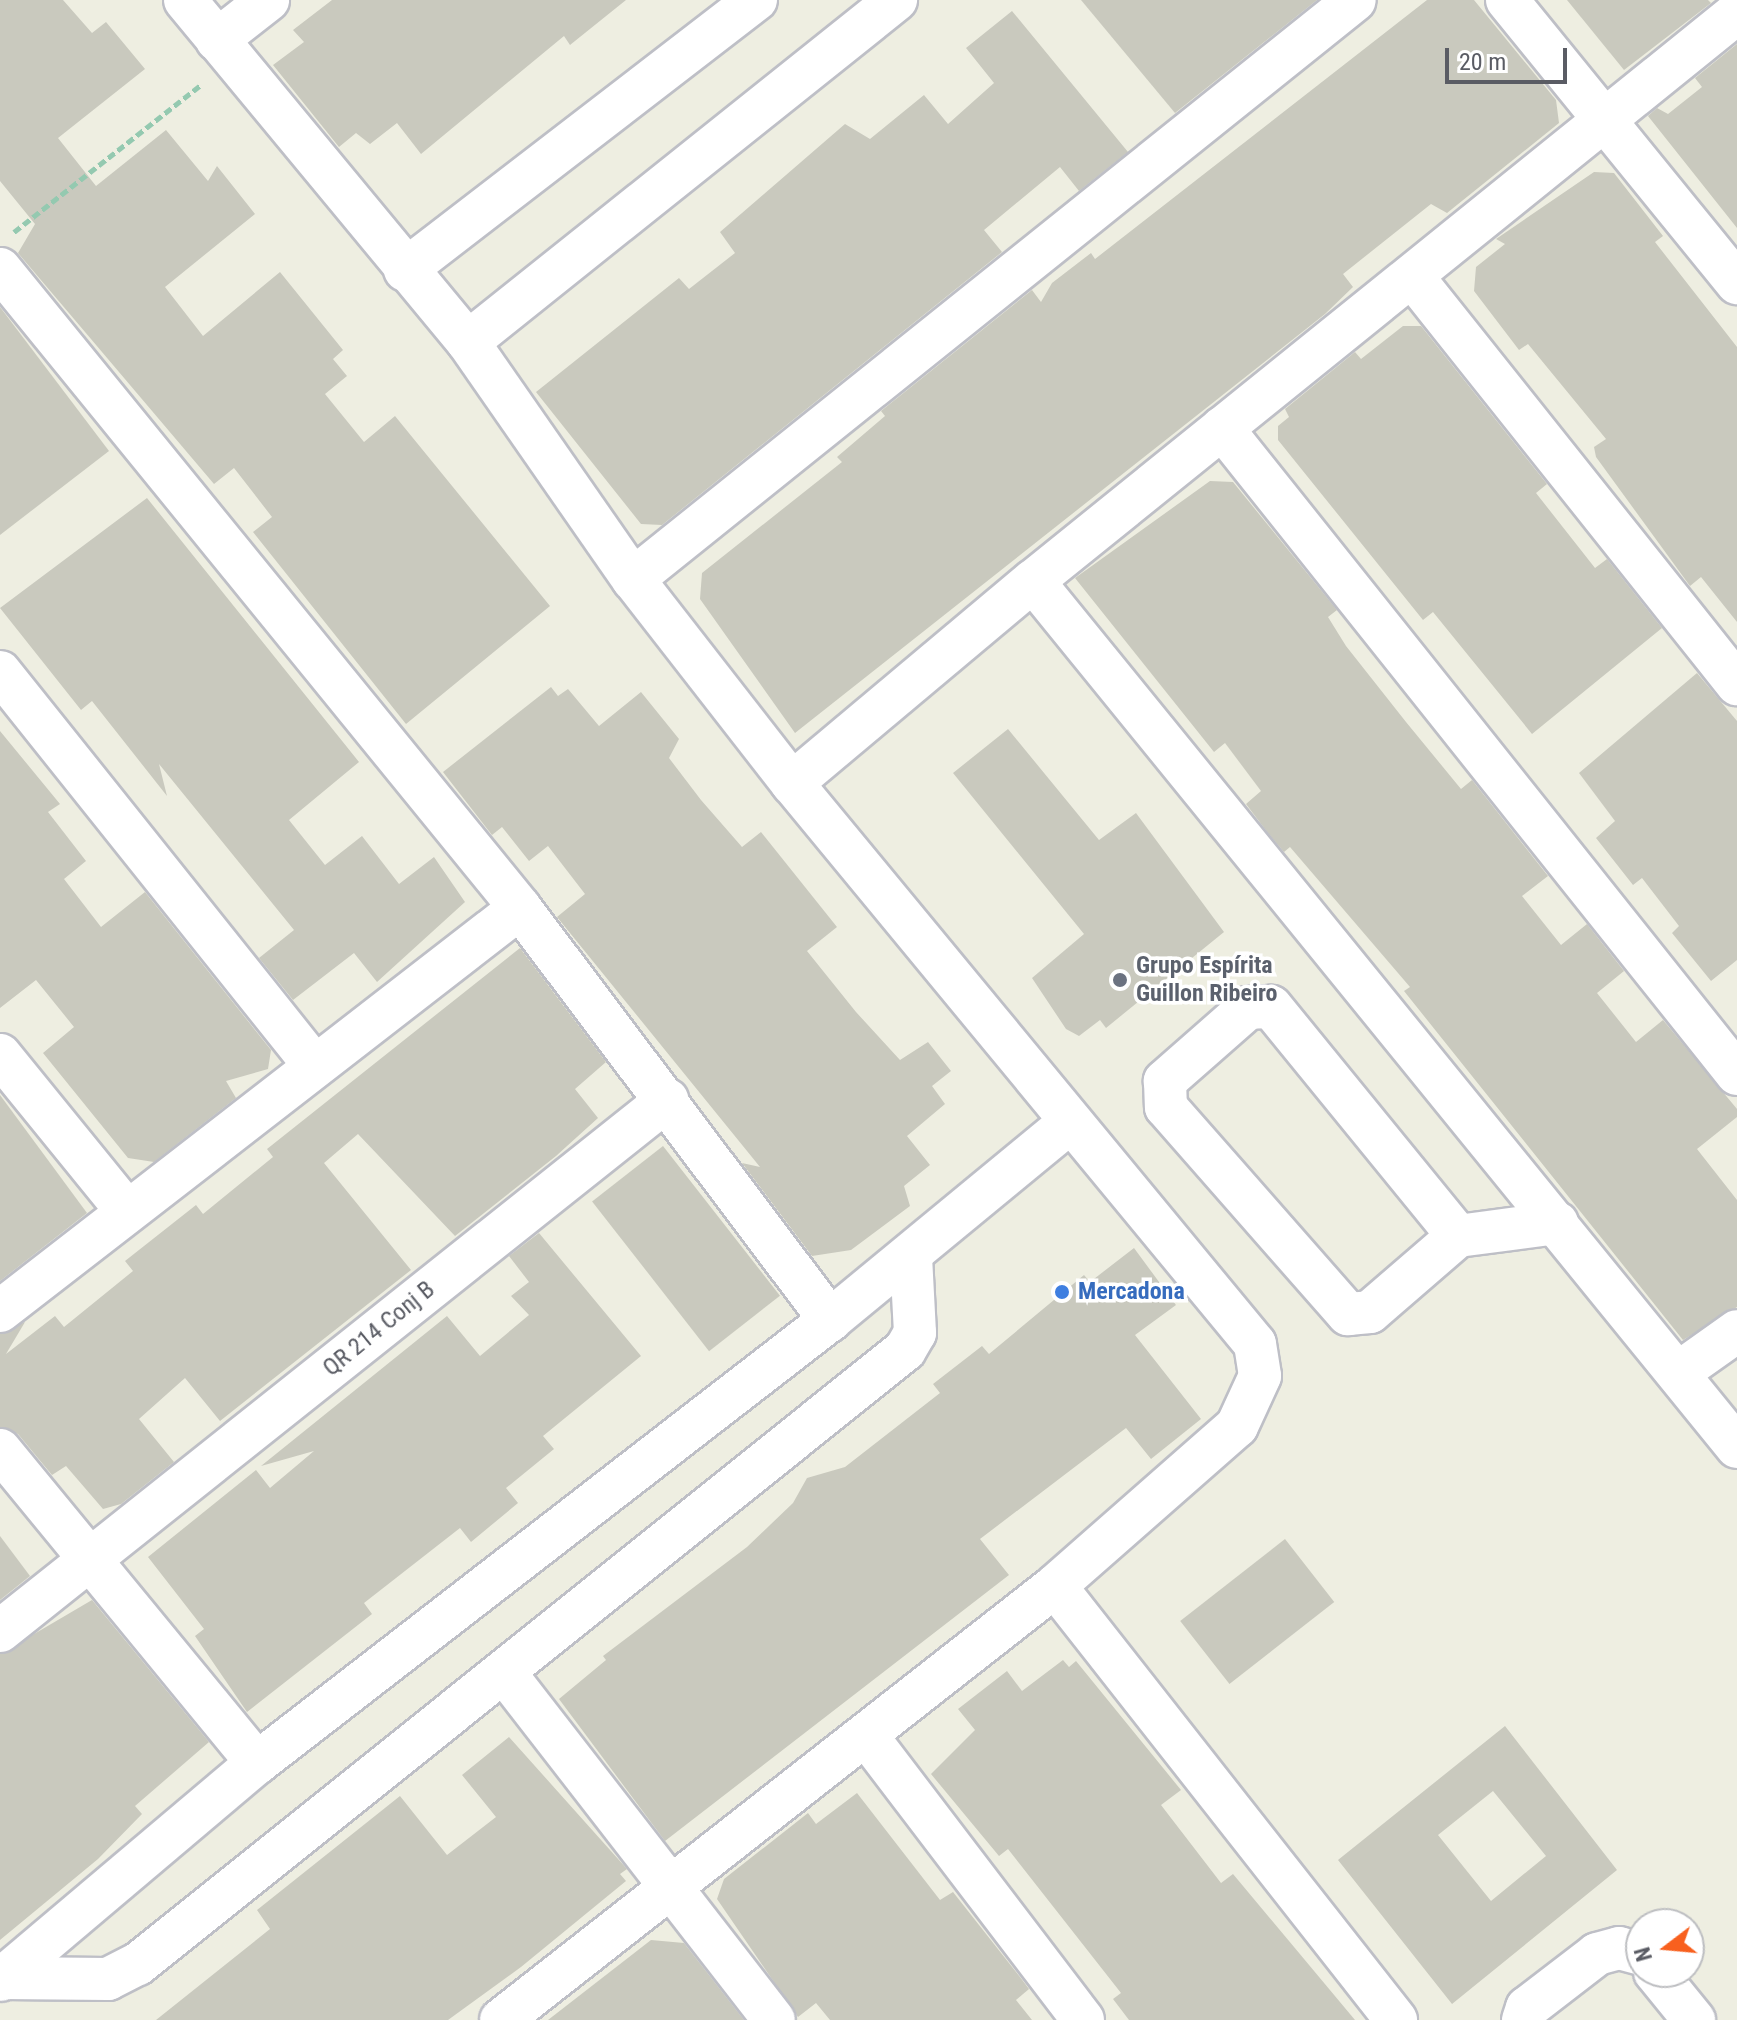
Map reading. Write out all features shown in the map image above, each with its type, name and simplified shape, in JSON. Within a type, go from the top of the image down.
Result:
[{"type":"street","points":[[185,0],[405,270],[468,342],[633,579],[792,783],[1069,1123],[1255,1344],[1260,1376],[1237,1426],[1055,1586],[866,1735],[665,1886],[501,2020]]},
{"type":"street","points":[[225,50],[268,0]]},
{"type":"street","points":[[405,270],[756,0]]},
{"type":"street","points":[[468,342],[896,0]]},
{"type":"street","points":[[633,579],[1355,0]]},
{"type":"street","points":[[1507,0],[1737,283]]},
{"type":"street","points":[[792,783],[1033,581],[1737,13]]},
{"type":"street","points":[[0,269],[520,908],[830,1320]]},
{"type":"street","points":[[1412,276],[1737,684]]},
{"type":"street","points":[[1222,428],[1737,1074]]},
{"type":"street","points":[[1033,581],[1737,1447]]},
{"type":"street","points":[[0,672],[314,1065]]},
{"type":"street","points":[[0,1311],[126,1210],[520,908]]},
{"type":"street","points":[[1458,1236],[1271,1007],[1248,1008],[1165,1081],[1166,1107],[1348,1314],[1370,1312],[1458,1236],[1557,1223]]},
{"type":"street","points":[[0,1055],[126,1210]]},
{"type":"street","name":"QR 214 Conj B","points":[[0,1631],[667,1100]]},
{"type":"street","points":[[2,1979],[257,1763],[830,1320],[1069,1123]]},
{"type":"street","points":[[2,1979],[83,1981],[124,1974],[504,1672],[905,1350],[915,1333],[911,1256]]},
{"type":"street","points":[[1678,1373],[1737,1331]]},
{"type":"street","points":[[0,1450],[257,1763]]},
{"type":"street","points":[[1055,1586],[1396,2020]]},
{"type":"street","points":[[504,1672],[665,1886],[774,2020]]},
{"type":"street","points":[[866,1735],[1083,2020]]},
{"type":"street","points":[[1523,2020],[1527,2008],[1597,1954],[1619,1948],[1625,1950]]},
{"type":"street","points":[[1668,1988],[1694,2020]]},
{"type":"path","points":[[0,243],[225,50]]},
{"type":"building","points":[[0,0],[63,0],[92,33],[106,22],[145,69],[58,138],[96,186],[166,130],[208,181],[217,166],[255,214],[165,287],[203,336],[280,272],[343,350],[333,359],[347,376],[325,394],[364,442],[395,416],[550,606],[406,724],[253,532],[272,517],[234,468],[214,484],[18,253],[35,224],[0,181]]},
{"type":"building","points":[[332,0],[626,0],[570,45],[564,36],[421,154],[397,123],[370,144],[356,133],[339,147],[273,65],[304,42],[293,30]]},
{"type":"building","points":[[1081,0],[1317,0],[1175,113]]},
{"type":"building","points":[[1427,0],[1474,0],[1556,100],[1559,123],[1447,213],[1431,204],[1343,274],[1353,287],[1325,314],[795,733],[700,599],[702,573],[842,462],[837,457],[885,416],[881,411],[1032,290],[1041,302],[1052,283],[1091,253],[1095,259]]},
{"type":"building","points":[[1567,0],[1708,0],[1711,3],[1624,70]]},
{"type":"building","points":[[1012,11],[1128,152],[1079,191],[1060,167],[984,230],[1002,252],[662,525],[641,524],[536,392],[679,278],[689,289],[735,253],[720,232],[845,124],[870,139],[924,95],[948,124],[994,83],[966,48]]},
{"type":"building","points":[[1737,44],[1737,228],[1648,116],[1657,108],[1668,114],[1702,87],[1695,78]]},
{"type":"building","points":[[1594,172],[1614,173],[1663,236],[1655,242],[1737,347],[1737,622],[1701,577],[1690,586],[1596,457],[1594,447],[1606,439],[1528,344],[1519,350],[1474,291],[1476,267],[1505,244],[1496,239]]},
{"type":"building","points":[[0,307],[109,451],[0,535]]},
{"type":"building","points":[[1403,326],[1421,326],[1547,484],[1536,493],[1595,568],[1607,559],[1662,628],[1532,734],[1433,612],[1423,620],[1278,440],[1278,426],[1289,417],[1285,409],[1355,352],[1361,359]]},
{"type":"building","points":[[1210,481],[1233,482],[1337,610],[1328,617],[1346,646],[1406,722],[1461,789],[1472,780],[1548,876],[1522,896],[1561,945],[1587,924],[1624,971],[1597,993],[1636,1042],[1663,1020],[1737,1109],[1737,1117],[1697,1149],[1737,1200],[1737,1307],[1683,1340],[1404,991],[1410,987],[1290,847],[1284,852],[1268,833],[1246,804],[1261,791],[1225,743],[1214,752],[1075,578]]},
{"type":"building","points":[[147,498],[359,762],[289,820],[325,865],[362,836],[399,884],[434,857],[465,902],[377,982],[354,953],[293,1000],[259,958],[294,930],[159,764],[167,796],[92,701],[81,710],[0,608]]},
{"type":"building","points":[[1697,673],[1737,721],[1737,960],[1711,981],[1672,933],[1679,926],[1642,878],[1633,885],[1596,838],[1615,821],[1579,773]]},
{"type":"building","points":[[551,687],[558,696],[568,689],[599,726],[641,692],[679,739],[669,758],[701,800],[742,847],[761,832],[837,927],[807,951],[856,1012],[900,1060],[928,1042],[951,1071],[932,1086],[945,1104],[907,1136],[930,1165],[904,1186],[910,1206],[851,1250],[812,1256],[742,1163],[760,1167],[557,917],[585,894],[548,846],[529,861],[502,827],[492,835],[443,772]]},
{"type":"building","points":[[1008,729],[1099,840],[1136,813],[1224,932],[1106,1028],[1100,1020],[1079,1036],[1066,1029],[1032,978],[1084,934],[953,773]]},
{"type":"building","points":[[0,731],[60,804],[48,812],[86,861],[64,879],[101,927],[145,892],[271,1050],[268,1069],[226,1081],[236,1098],[154,1162],[128,1158],[43,1053],[74,1027],[36,980],[0,1008]]},
{"type":"building","points":[[520,948],[606,1062],[575,1089],[598,1118],[556,1156],[455,1236],[358,1134],[324,1163],[411,1270],[220,1421],[185,1378],[139,1419],[174,1462],[121,1504],[103,1509],[66,1466],[52,1475],[18,1434],[0,1427],[0,1334],[25,1322],[6,1354],[55,1316],[64,1327],[133,1271],[125,1261],[196,1205],[203,1214],[273,1157],[267,1149]]},
{"type":"building","points":[[0,1095],[87,1213],[0,1281]]},
{"type":"building","points":[[663,1146],[780,1296],[709,1351],[592,1201]]},
{"type":"building","points":[[539,1233],[641,1356],[543,1436],[554,1449],[506,1488],[518,1503],[471,1542],[460,1528],[364,1603],[372,1614],[247,1712],[195,1636],[204,1629],[148,1557],[256,1470],[270,1488],[314,1451],[261,1466],[447,1316],[480,1356],[529,1315],[511,1296],[529,1282],[509,1256]]},
{"type":"building","points":[[1134,1248],[1176,1305],[1135,1335],[1201,1419],[1151,1459],[1126,1428],[980,1539],[1009,1575],[665,1841],[559,1699],[606,1660],[603,1656],[747,1547],[793,1503],[807,1478],[845,1467],[940,1393],[933,1384],[982,1346],[989,1354],[1084,1275],[1090,1282]]},
{"type":"building","points":[[0,1536],[30,1576],[0,1600]]},
{"type":"building","points":[[1285,1539],[1334,1602],[1229,1684],[1180,1621]]},
{"type":"building","points":[[92,1600],[209,1742],[135,1806],[142,1814],[98,1859],[0,1940],[0,1654]]},
{"type":"building","points":[[1063,1660],[1069,1667],[1076,1661],[1181,1790],[1161,1805],[1221,1883],[1233,1874],[1355,2020],[1129,2020],[1113,1999],[1121,1993],[1008,1849],[999,1856],[931,1774],[975,1730],[958,1709],[1007,1671],[1022,1691]]},
{"type":"building","points":[[1505,1726],[1617,1870],[1452,2004],[1338,1860]],"holes":[[[1493,1791],[1546,1856],[1491,1901],[1438,1835]]]},
{"type":"building","points":[[509,1737],[627,1869],[620,1874],[626,1881],[521,1967],[448,2020],[156,2020],[270,1929],[257,1910],[400,1796],[447,1855],[496,1817],[462,1775]]},
{"type":"building","points":[[857,1793],[940,1900],[953,1892],[1020,1977],[1029,1989],[1016,2000],[1032,2020],[830,2020],[816,2003],[798,2017],[717,1899],[724,1879],[808,1813],[816,1824]]},
{"type":"building","points":[[651,1940],[684,1943],[744,2020],[548,2020]]},
{"type":"place","name":"Grupo Espírita Guillon Ribeiro","points":[[1120,980]]},
{"type":"place","name":"Mercadona","points":[[1062,1292]]}]
